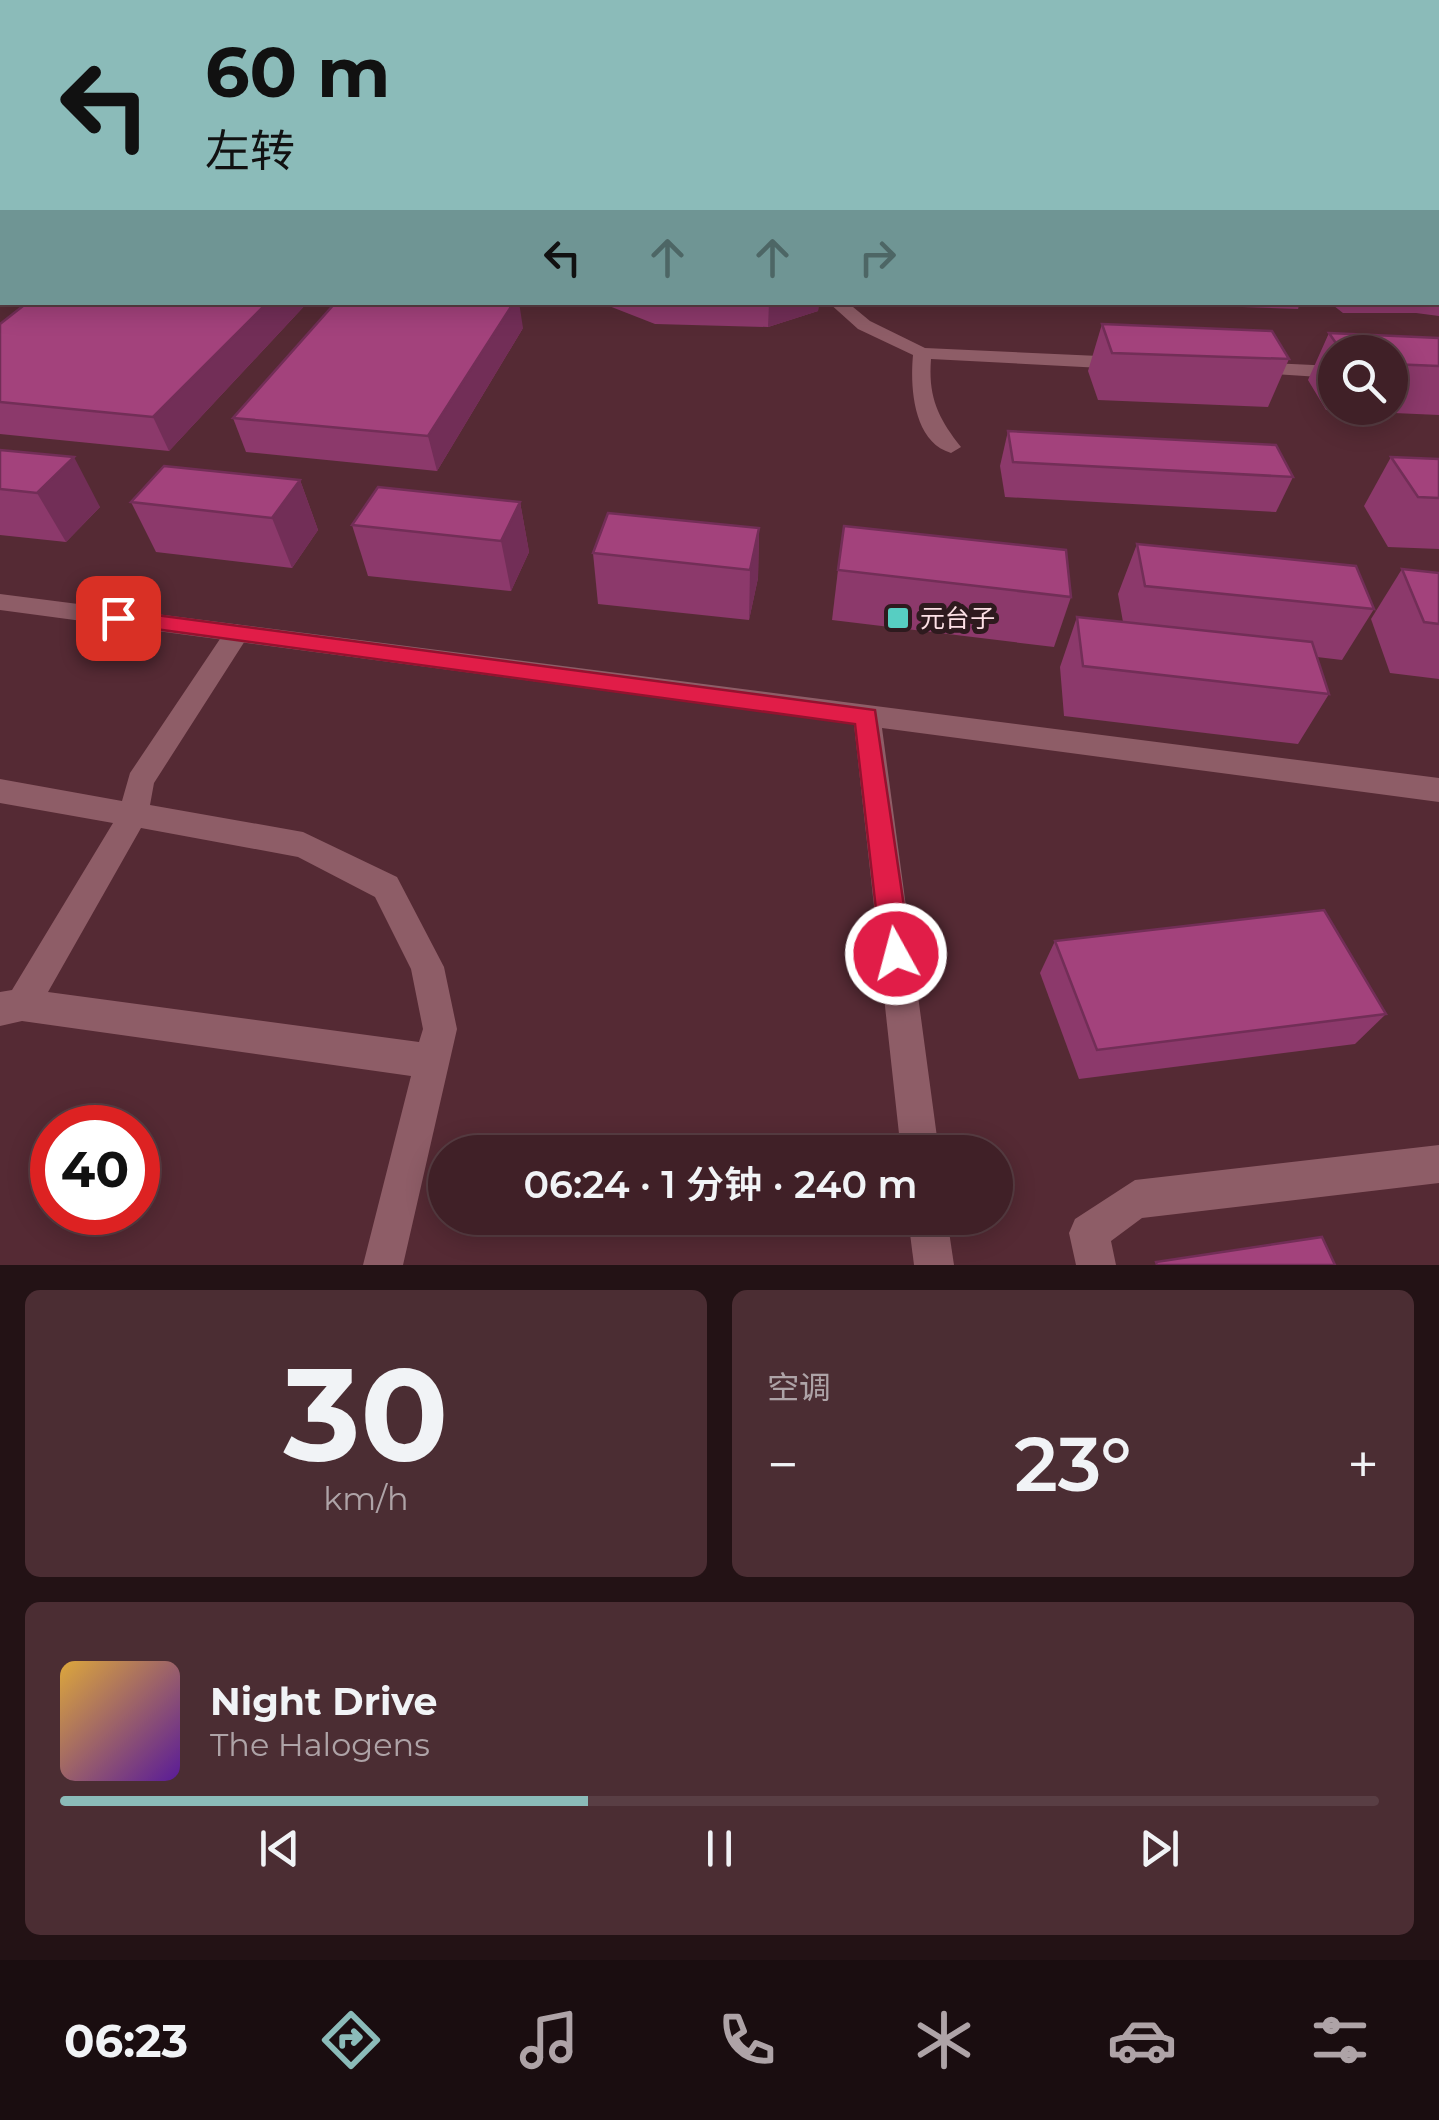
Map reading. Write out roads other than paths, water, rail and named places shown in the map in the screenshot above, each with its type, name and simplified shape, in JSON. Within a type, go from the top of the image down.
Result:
[{"type":"street","points":[[840,305],[864,325],[922,353],[1145,364]]},
{"type":"street","points":[[922,353],[919,385],[931,428],[951,447]]},
{"type":"street","points":[[1240,368],[1318,371]]},
{"type":"street","points":[[0,602],[1439,790]]},
{"type":"street","points":[[237,633],[140,781],[134,814],[11,1007],[432,1061]]},
{"type":"street","points":[[867,716],[918,1135]]},
{"type":"street","points":[[0,790],[303,845],[386,887],[427,967],[440,1028],[383,1265]]},
{"type":"street","points":[[1096,1265],[1089,1233],[1135,1199],[1439,1164]]},
{"type":"street","points":[[930,1235],[934,1265]]},
{"type":"place","name":"元台子","points":[[898,618]]}]
